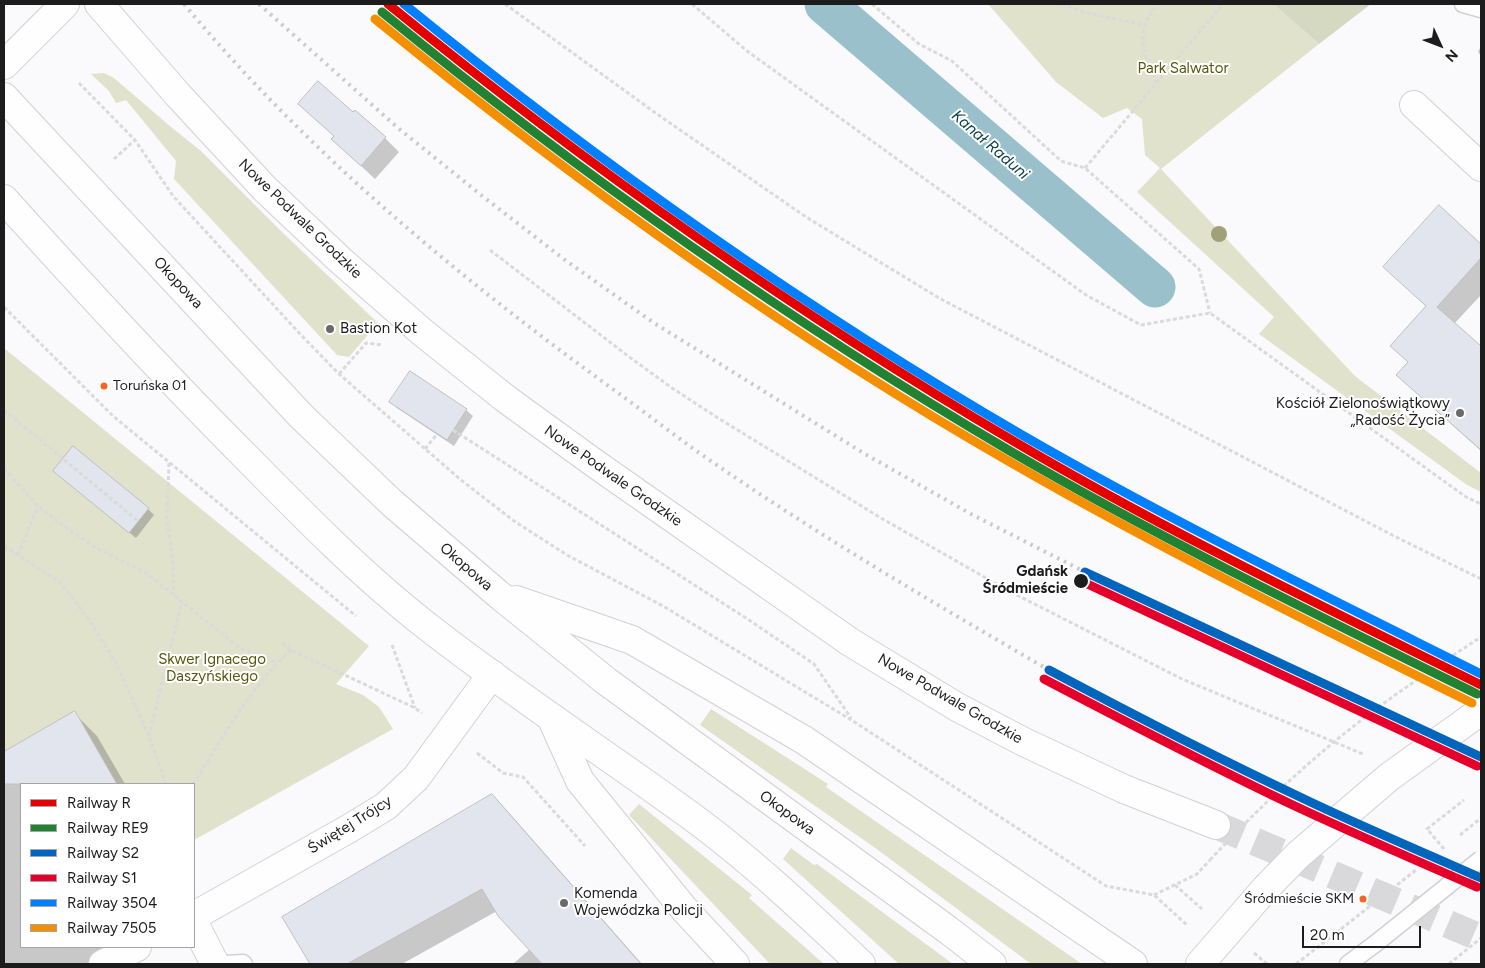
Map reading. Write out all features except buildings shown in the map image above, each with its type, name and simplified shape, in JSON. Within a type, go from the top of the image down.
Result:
[{"type":"main road","points":[[4,65],[65,4]]},
{"type":"main road","name":"Nowe Podwale Grodzkie","points":[[99,4],[265,189],[339,259],[422,332],[506,399],[850,642],[957,707],[1024,742],[1124,788],[1216,825]]},
{"type":"main road","name":"Okopowa","points":[[4,97],[301,416],[392,503],[498,594],[606,681],[992,964]]},
{"type":"main road","points":[[1414,106],[1481,167]]},
{"type":"main road","points":[[4,199],[180,391],[355,565],[423,623],[693,818],[764,875],[861,964]]},
{"type":"main road","points":[[498,594],[632,640],[804,740],[1133,964]]},
{"type":"main road","name":"Świętej Trójcy","points":[[195,915],[386,806],[416,778],[492,674]]},
{"type":"main road","points":[[1200,964],[1265,889],[1298,855],[1389,777],[1481,711]]},
{"type":"main road","points":[[550,716],[580,781],[685,910],[735,964]]},
{"type":"main road","points":[[195,924],[215,964]]},
{"type":"main road","points":[[103,964],[135,948]]},
{"type":"lane","points":[[1464,4],[1481,8]]},
{"type":"lane","points":[[1348,964],[1481,858]]},
{"type":"lane","points":[[225,964],[244,964]]},
{"type":"path","points":[[505,4],[657,114],[806,217],[939,298],[1385,531],[1481,579]]},
{"type":"path","points":[[692,4],[747,50],[1086,295],[1141,325],[1210,312]]},
{"type":"path","points":[[872,4],[919,44],[952,61],[1060,161],[1085,168],[1199,269],[1210,312],[1466,498],[1481,504]]},
{"type":"path","points":[[1062,4],[1106,17],[1144,25]]},
{"type":"path","points":[[1157,83],[1148,66],[1143,47],[1144,25],[1159,4]]},
{"type":"path","points":[[1085,168],[1223,4]]},
{"type":"path","points":[[79,83],[135,140],[174,196],[301,335],[339,374],[461,480],[514,521],[567,556],[663,606],[853,721],[1106,886],[1154,895],[1197,874],[1243,825],[1346,732],[1412,683],[1481,637]]},
{"type":"path","points":[[114,159],[135,140]]},
{"type":"path","points":[[490,250],[672,388],[881,518],[1015,594],[1182,680],[1368,756]]},
{"type":"path","points":[[4,307],[113,416],[356,616]]},
{"type":"path","points":[[339,374],[366,343],[384,345]]},
{"type":"path","points":[[4,410],[138,521]]},
{"type":"path","points":[[453,430],[750,620],[814,664],[853,721]]},
{"type":"path","points":[[425,449],[437,434]]},
{"type":"path","points":[[169,462],[167,518],[173,563],[174,594]]},
{"type":"path","points":[[4,468],[38,506],[96,548],[145,572],[240,648],[277,663]]},
{"type":"path","points":[[18,555],[38,506]]},
{"type":"path","points":[[4,546],[60,582],[90,621],[115,661],[149,736],[166,783]]},
{"type":"path","points":[[149,736],[182,600]]},
{"type":"path","points":[[282,643],[291,650],[415,708],[394,647],[386,641]]},
{"type":"path","points":[[194,783],[252,694],[277,663],[291,650]]},
{"type":"path","points":[[474,751],[503,772],[523,777],[589,851]]},
{"type":"path","points":[[1451,842],[1444,849],[1427,829],[1464,800]]},
{"type":"path","points":[[1459,836],[1481,818]]},
{"type":"path","points":[[1296,964],[1420,867]]},
{"type":"path","points":[[1449,964],[1481,938]]},
{"type":"green space","name":"Park Salwator","points":[[988,4],[1273,4],[1319,44],[1161,169],[1355,376],[1481,473],[1481,492],[1467,485],[1259,334],[1274,317],[1137,192],[1160,168],[1145,155],[1142,119],[1127,108],[1103,118],[1056,82]]},
{"type":"green space","points":[[1273,4],[1371,4],[1319,44]]},
{"type":"green space","points":[[104,73],[114,78],[201,151],[284,234],[378,323],[349,357],[337,355],[174,179],[176,161],[126,100],[116,103],[109,91],[91,74]]},
{"type":"green space","name":"Skwer Ignacego Daszyńskiego","points":[[4,348],[369,646],[336,684],[363,695],[379,707],[393,729],[195,839],[195,783],[114,783],[75,711],[4,752]]},
{"type":"green space","points":[[711,709],[828,784],[826,787],[1082,964],[1031,964],[878,850],[700,725]]},
{"type":"green space","points":[[639,804],[752,895],[749,898],[824,964],[770,964],[629,815]]},
{"type":"green space","points":[[791,848],[814,865],[817,864],[953,964],[899,964],[783,859]]},
{"type":"waterway","name":"Kanał Raduni","points":[[825,4],[1155,287]]},
{"type":"tunnel","points":[[1216,825],[1481,938]]},
{"type":"railway","points":[[184,4],[281,111],[333,162],[498,303],[677,437],[784,510],[871,565],[1049,670]]},
{"type":"railway","points":[[259,4],[398,128],[565,260],[654,323],[865,454],[971,514],[1085,572]]},
{"type":"rail line","name":"R","points":[[388,4],[539,123],[616,180],[693,235],[852,342],[1015,442],[1129,507],[1246,568],[1481,685]]},
{"type":"rail line","name":"3504","points":[[404,4],[552,121],[704,232],[782,285],[941,387],[1135,498],[1481,674]]},
{"type":"rail line","name":"RE9","points":[[382,12],[533,131],[609,188],[766,298],[927,401],[1067,484],[1124,515],[1359,636],[1477,694]]},
{"type":"rail line","name":"7505","points":[[375,19],[451,80],[605,197],[684,254],[845,362],[1010,462],[1124,526],[1297,616],[1472,703]]},
{"type":"rail line","name":"S2","points":[[1085,572],[1481,757]]},
{"type":"rail line","name":"S1","points":[[1081,581],[1477,766]]},
{"type":"rail line","name":"S2","points":[[1049,670],[1268,782],[1481,878]]},
{"type":"rail line","name":"S1","points":[[1044,679],[1265,792],[1477,887]]},
{"type":"place","name":"Bastion Kot","points":[[330,329]]},
{"type":"place","name":"Toruńska 01","points":[[104,386]]},
{"type":"place","name":"Kościół Zielonoświątkowy „Radość Życia”","points":[[1460,413]]},
{"type":"place","name":"Gdańsk Śródmieście","points":[[1081,581]]},
{"type":"place","name":"Śródmieście SKM","points":[[1363,899]]},
{"type":"place","name":"Komenda Wojewódzka Policji","points":[[564,903]]}]
